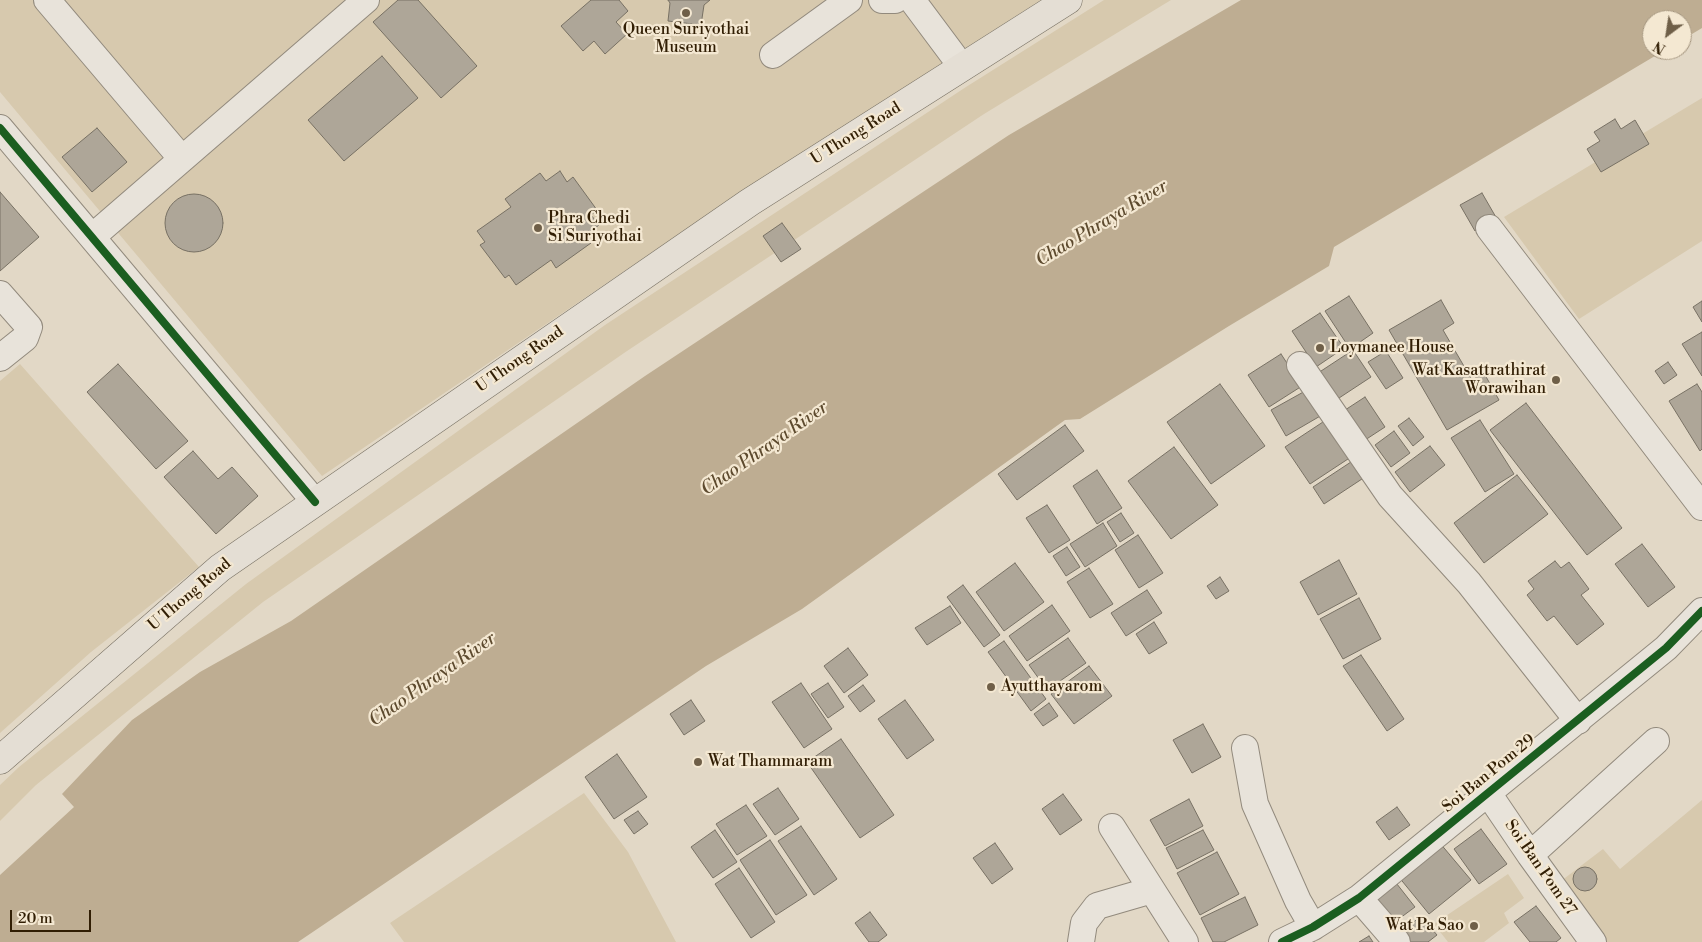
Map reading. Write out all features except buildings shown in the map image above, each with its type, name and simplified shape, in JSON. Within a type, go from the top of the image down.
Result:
[{"type":"main road","name":"U Thong Road","points":[[0,760],[220,568],[750,202],[1068,0]]},
{"type":"street","points":[[47,0],[182,159]]},
{"type":"street","points":[[92,237],[366,0]]},
{"type":"street","points":[[773,55],[849,0]]},
{"type":"street","points":[[882,0],[895,0]]},
{"type":"street","points":[[912,0],[962,67]]},
{"type":"street","points":[[0,128],[315,502]]},
{"type":"street","points":[[1489,228],[1702,507]]},
{"type":"street","points":[[0,294],[29,327],[25,338],[0,358]]},
{"type":"street","points":[[1300,365],[1390,496],[1469,583],[1578,721]]},
{"type":"street","name":"Soi Ban Pom 29","points":[[1282,942],[1313,927],[1359,898],[1666,648],[1702,611]]},
{"type":"street","points":[[1530,854],[1656,742]]},
{"type":"street","points":[[1245,748],[1255,804],[1298,901],[1313,927]]},
{"type":"street","name":"Soi Ban Pom 27","points":[[1488,793],[1593,942]]},
{"type":"street","points":[[1112,828],[1185,942]]},
{"type":"street","points":[[1081,942],[1084,923],[1097,906],[1152,890]]},
{"type":"street","points":[[1359,898],[1398,942]]},
{"type":"shaded area","points":[[0,0],[1041,0],[741,192],[322,476],[0,92]]},
{"type":"shaded area","points":[[1104,0],[1171,0],[984,114],[627,351],[263,602],[36,785],[0,821],[0,785],[19,767],[246,584],[605,325],[966,87]]},
{"type":"shaded area","points":[[1702,98],[1702,241],[1579,319],[1504,217]]},
{"type":"shaded area","points":[[20,364],[199,567],[91,652],[0,733],[0,381]]},
{"type":"shaded area","points":[[584,793],[628,852],[676,942],[404,942],[390,923]]},
{"type":"shaded area","points":[[1702,800],[1702,942],[1606,942],[1561,881],[1603,849],[1620,869]]},
{"type":"shaded area","points":[[1508,874],[1524,898],[1504,913],[1509,923],[1484,942],[1448,942],[1434,924]]},
{"type":"water","name":"Chao Phraya River","points":[[1241,0],[1702,0],[1702,28],[1692,34],[1692,10],[1642,10],[1642,60],[1648,60],[1334,247],[1329,266],[1080,419],[1065,420],[802,609],[706,666],[298,942],[0,942],[0,875],[74,807],[62,794],[132,720],[200,672],[291,621],[645,376],[1009,135]]},
{"type":"cycle path","points":[[0,128],[315,502]]},
{"type":"cycle path","points":[[1282,942],[1313,927],[1359,898],[1666,648],[1702,611]]},
{"type":"place","name":"Queen Suriyothai Museum","points":[[686,13]]},
{"type":"place","name":"Phra Chedi Si Suriyothai","points":[[538,228]]},
{"type":"place","name":"Loymanee House","points":[[1320,348]]},
{"type":"place","name":"Wat Kasattrathirat Worawihan","points":[[1556,380]]},
{"type":"place","name":"Ayutthayarom","points":[[991,687]]},
{"type":"place","name":"Wat Thammaram","points":[[698,762]]},
{"type":"place","name":"Wat Pa Sao","points":[[1474,926]]}]
